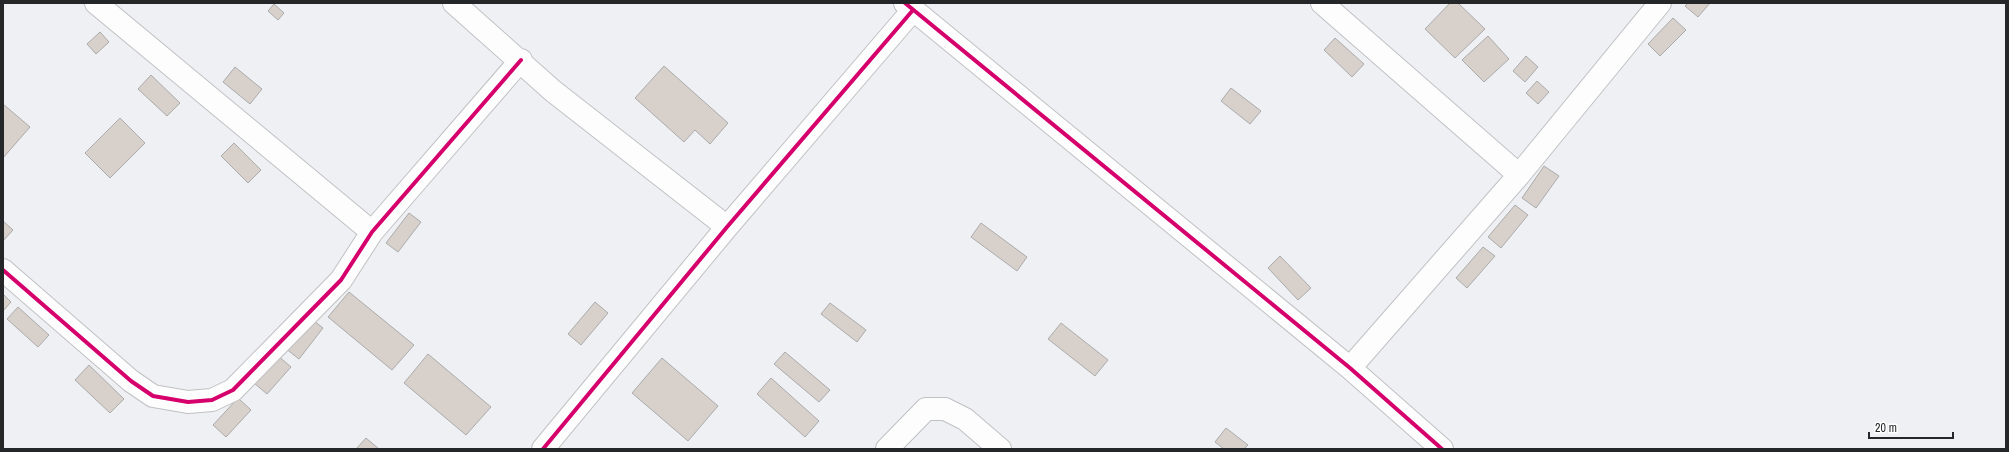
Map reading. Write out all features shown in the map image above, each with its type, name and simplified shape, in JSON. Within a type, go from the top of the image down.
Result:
[{"type":"street","points":[[96,3],[372,232]]},
{"type":"street","points":[[454,3],[520,60],[553,91],[727,227]]},
{"type":"street","points":[[1322,3],[1519,175]]},
{"type":"street","points":[[1350,368],[1519,175],[1660,3]]},
{"type":"street","points":[[542,449],[909,7],[1350,368],[1442,449]]},
{"type":"street","points":[[3,270],[130,381],[153,396],[188,402],[212,400],[233,390],[341,280],[372,232],[520,60]]},
{"type":"street","points":[[887,449],[926,409],[945,409],[965,419],[1000,449]]},
{"type":"building","points":[[1450,3],[1458,3],[1485,29],[1455,58],[1425,29]]},
{"type":"building","points":[[1688,3],[1710,3],[1698,17],[1685,6]]},
{"type":"building","points":[[274,4],[284,13],[278,20],[268,11]]},
{"type":"building","points":[[1673,18],[1686,30],[1660,56],[1648,44]]},
{"type":"building","points":[[100,32],[109,42],[96,54],[87,44]]},
{"type":"building","points":[[1488,36],[1509,59],[1484,82],[1462,60]]},
{"type":"building","points":[[1335,38],[1364,64],[1352,77],[1324,50]]},
{"type":"building","points":[[1526,56],[1538,67],[1525,82],[1513,71]]},
{"type":"building","points":[[664,66],[728,123],[710,144],[695,130],[684,142],[635,98]]},
{"type":"building","points":[[235,67],[262,89],[250,104],[223,82]]},
{"type":"building","points":[[151,75],[180,103],[167,116],[138,89]]},
{"type":"building","points":[[1537,81],[1549,92],[1538,104],[1526,93]]},
{"type":"building","points":[[1231,88],[1261,111],[1250,124],[1221,101]]},
{"type":"building","points":[[3,104],[30,127],[3,158]]},
{"type":"building","points":[[120,118],[145,143],[110,178],[85,153]]},
{"type":"building","points":[[234,143],[261,170],[248,183],[221,156]]},
{"type":"building","points":[[1544,166],[1559,176],[1536,208],[1522,198]]},
{"type":"building","points":[[1515,205],[1528,215],[1501,248],[1488,237]]},
{"type":"building","points":[[409,213],[421,222],[398,252],[386,243]]},
{"type":"building","points":[[3,221],[13,230],[3,241]]},
{"type":"building","points":[[981,223],[1027,257],[1017,271],[971,237]]},
{"type":"building","points":[[1483,247],[1495,256],[1467,288],[1456,278]]},
{"type":"building","points":[[1280,256],[1311,288],[1298,300],[1268,268]]},
{"type":"building","points":[[349,292],[414,345],[392,370],[328,317]]},
{"type":"building","points":[[3,294],[11,302],[3,311]]},
{"type":"building","points":[[595,302],[608,313],[581,345],[568,334]]},
{"type":"building","points":[[830,303],[866,330],[857,342],[821,314]]},
{"type":"building","points":[[18,307],[49,335],[38,347],[7,319]]},
{"type":"building","points":[[309,317],[323,328],[299,359],[285,348]]},
{"type":"building","points":[[1061,323],[1108,360],[1095,376],[1048,339]]},
{"type":"building","points":[[785,352],[830,390],[819,402],[774,364]]},
{"type":"building","points":[[428,354],[491,407],[466,435],[404,383]]},
{"type":"building","points":[[277,355],[291,367],[267,394],[254,383]]},
{"type":"building","points":[[662,358],[718,406],[688,441],[632,393]]},
{"type":"building","points":[[89,365],[124,399],[110,413],[75,380]]},
{"type":"building","points":[[771,378],[819,421],[805,437],[757,394]]},
{"type":"building","points":[[238,398],[251,410],[226,437],[213,425]]},
{"type":"building","points":[[1226,428],[1248,445],[1244,449],[1224,449],[1215,442]]},
{"type":"building","points":[[366,438],[379,449],[356,449]]},
{"type":"cycle path","points":[[905,3],[1350,368],[1442,449]]},
{"type":"cycle path","points":[[543,449],[727,227],[913,10]]},
{"type":"cycle path","points":[[3,270],[131,381],[153,396],[188,402],[212,400],[233,390],[341,280],[372,232],[521,60]]}]
